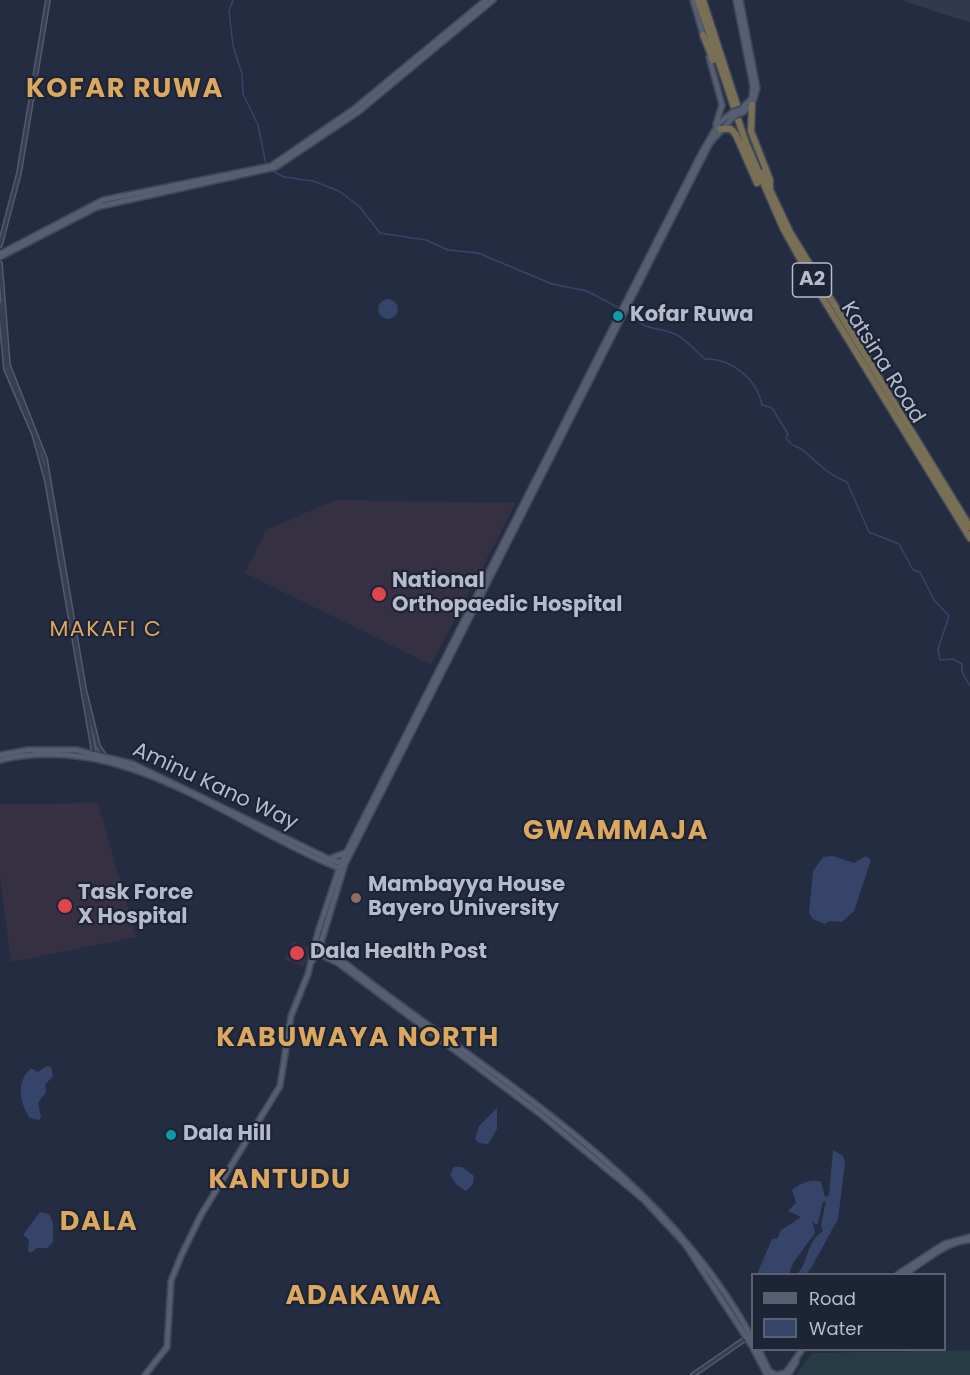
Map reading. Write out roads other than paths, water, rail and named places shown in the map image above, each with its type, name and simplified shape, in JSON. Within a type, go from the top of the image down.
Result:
[{"type":"highway","name":"Katsina Road","points":[[698,0],[732,104],[768,193],[814,284],[970,538]]},
{"type":"highway","name":"Katsina Road","points":[[703,0],[768,193],[970,527]]},
{"type":"highway","points":[[703,35],[723,90],[732,104]]},
{"type":"highway","points":[[752,105],[751,131],[770,180],[768,193]]},
{"type":"highway","points":[[718,129],[731,129],[736,135],[758,184],[768,193]]},
{"type":"main road","points":[[269,168],[338,122],[486,0]]},
{"type":"main road","points":[[0,256],[97,207],[269,168],[358,112],[492,0]]},
{"type":"main road","points":[[693,0],[722,98],[718,129]]},
{"type":"main road","points":[[145,1375],[167,1347],[171,1281],[181,1256],[201,1215],[280,1086],[291,1016],[316,950],[336,877],[718,129],[733,114],[752,105],[757,88],[738,0]]},
{"type":"main road","points":[[738,0],[753,93],[750,102],[741,111]]},
{"type":"main road","name":"Aminu Kano Way","points":[[35,752],[100,759],[148,774],[199,796]]},
{"type":"main road","name":"Aminu Kano Way","points":[[0,757],[35,752],[104,755],[152,771],[329,862],[342,866]]},
{"type":"main road","points":[[316,950],[322,940],[347,852],[394,764]]},
{"type":"main road","points":[[336,877],[329,862],[347,852]]},
{"type":"main road","points":[[322,940],[329,954]]},
{"type":"main road","points":[[316,950],[329,954],[531,1100],[647,1198],[689,1243],[751,1337]]},
{"type":"main road","points":[[316,950],[338,963],[531,1107],[636,1192],[685,1244],[751,1337]]},
{"type":"main road","points":[[901,1273],[944,1244],[970,1238]]},
{"type":"main road","points":[[908,1273],[946,1248],[970,1238]]},
{"type":"main road","points":[[757,1351],[769,1374],[786,1374],[803,1351]]},
{"type":"street","points":[[0,245],[19,173],[48,0]]},
{"type":"street","points":[[0,264],[6,369],[25,410],[46,481],[94,753]]},
{"type":"street","points":[[0,304],[9,368],[25,403],[45,459],[84,689],[98,746],[104,755]]},
{"type":"street","points":[[693,1375],[751,1337]]},
{"type":"water","points":[[388,299],[395,302],[398,309],[395,316],[388,319],[381,316],[378,309],[381,302]]},
{"type":"water","points":[[833,856],[854,863],[866,856],[871,860],[854,911],[842,922],[829,921],[825,924],[813,919],[809,913],[813,871],[823,857]]},
{"type":"water","points":[[46,1066],[51,1067],[53,1076],[45,1085],[46,1092],[38,1103],[41,1117],[39,1120],[30,1118],[26,1112],[21,1086],[31,1068],[38,1072]]},
{"type":"water","points":[[497,1108],[497,1129],[488,1144],[479,1143],[475,1139],[479,1126]]},
{"type":"water","points":[[833,1150],[843,1156],[845,1163],[838,1219],[811,1268],[807,1273],[798,1273],[813,1241],[823,1231],[821,1225],[826,1201],[823,1202],[818,1223],[816,1225],[812,1220],[815,1233],[793,1263],[789,1273],[757,1273],[772,1239],[778,1238],[780,1231],[801,1217],[788,1211],[796,1203],[792,1190],[806,1182],[817,1181],[821,1182],[825,1197],[829,1195]]},
{"type":"water","points":[[454,1167],[462,1167],[474,1176],[473,1184],[466,1191],[456,1184],[450,1175]]},
{"type":"water","points":[[40,1212],[49,1214],[53,1223],[53,1242],[47,1248],[37,1248],[31,1253],[28,1251],[29,1240],[23,1235]]},
{"type":"waterway","points":[[233,0],[229,11],[233,46],[242,74],[243,94],[258,125],[266,164]]},
{"type":"waterway","points":[[271,170],[284,177],[313,181],[339,191],[359,206],[380,233],[426,240],[448,250],[478,253],[552,284],[587,291],[617,307]]},
{"type":"waterway","points":[[631,317],[647,327],[680,336],[705,359],[724,362],[741,372],[755,387],[762,405],[772,408],[788,434],[786,437],[790,443],[804,451],[829,473],[847,482],[869,532],[899,544],[913,570],[920,572],[934,600],[949,616],[938,649],[940,660],[953,659],[962,664],[962,672],[970,686]]},
{"type":"place","name":"Kofar Ruwa","points":[[618,316]]},
{"type":"place","name":"National Orthopaedic Hospital","points":[[379,594]]},
{"type":"place","name":"Mambayya House Bayero University","points":[[356,898]]},
{"type":"place","name":"Task Force X Hospital","points":[[65,906]]},
{"type":"place","name":"Dala Health Post","points":[[297,953]]},
{"type":"place","name":"Dala Hill","points":[[171,1135]]},
{"type":"district","name":"KOFAR RUWA","points":[[125,90]]},
{"type":"district","name":"MAKAFI C","points":[[106,630]]},
{"type":"district","name":"GWAMMAJA","points":[[616,832]]},
{"type":"district","name":"KABUWAYA NORTH","points":[[358,1039]]},
{"type":"district","name":"KANTUDU","points":[[280,1181]]},
{"type":"district","name":"DALA","points":[[99,1223]]},
{"type":"district","name":"ADAKAWA","points":[[364,1297]]}]
